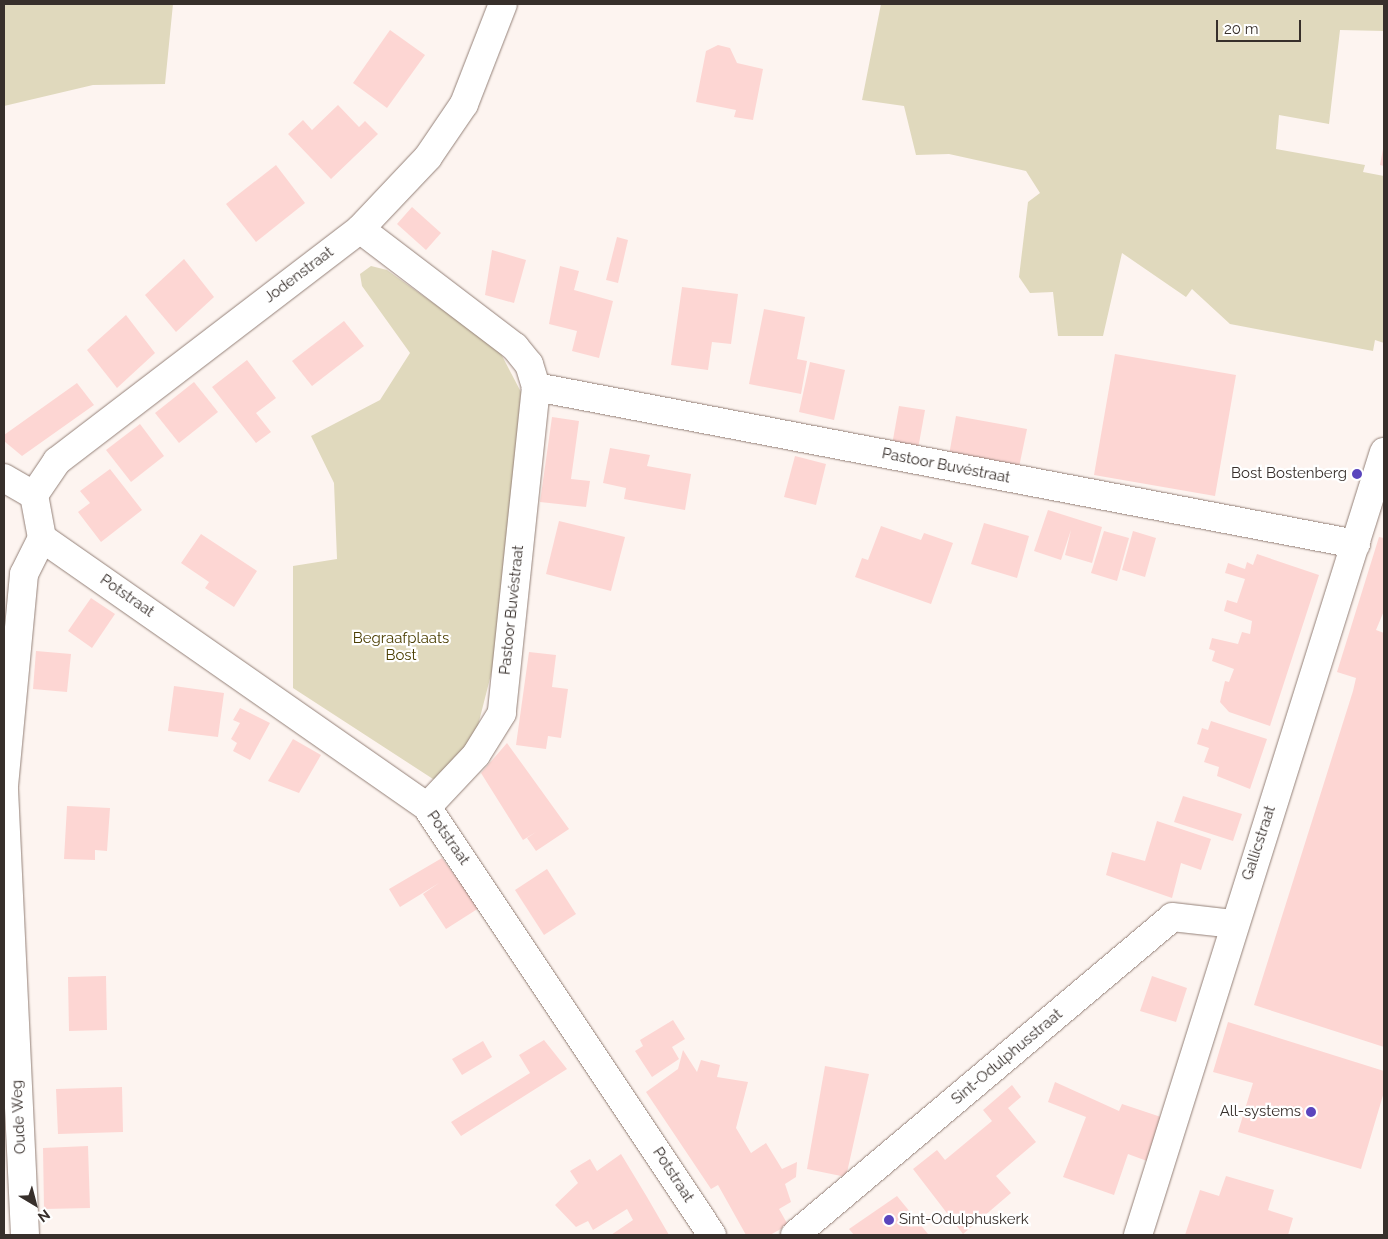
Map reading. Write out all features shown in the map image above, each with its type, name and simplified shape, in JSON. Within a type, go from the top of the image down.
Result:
[{"type":"street","name":"Jodenstraat","points":[[34,495],[57,461],[360,229],[428,158],[464,104],[503,4]]},
{"type":"street","name":"Pastoor Buvéstraat","points":[[360,229],[515,347],[529,364],[536,387],[502,713],[476,756],[427,807]]},
{"type":"street","name":"Pastoor Buvéstraat","points":[[536,387],[1356,544]]},
{"type":"street","name":"Gallicstraat","points":[[1138,1235],[1233,924],[1384,452]]},
{"type":"street","points":[[4,478],[34,495],[42,538]]},
{"type":"street","name":"Potstraat","points":[[42,538],[427,807],[712,1235]]},
{"type":"street","name":"Oude Weg","points":[[25,1235],[4,786],[24,574],[42,538]]},
{"type":"street","name":"Sint-Odulphusstraat","points":[[795,1235],[1172,917],[1233,924]]},
{"type":"green space","points":[[4,4],[173,4],[165,84],[93,85],[4,106]]},
{"type":"green space","points":[[881,4],[1384,4],[1384,31],[1340,30],[1329,124],[1279,115],[1276,149],[1365,165],[1363,172],[1384,176],[1384,343],[1375,340],[1373,351],[1230,324],[1192,289],[1186,297],[1122,253],[1103,336],[1058,336],[1053,292],[1030,293],[1019,277],[1028,202],[1040,193],[1026,171],[949,154],[916,155],[904,106],[862,100]]},
{"type":"green space","name":"Begraafplaats Bost","points":[[371,266],[387,270],[499,350],[521,392],[496,655],[474,741],[443,777],[433,779],[293,688],[293,566],[337,559],[334,483],[311,436],[380,400],[410,353],[362,286],[360,274]]},
{"type":"building","points":[[390,30],[425,55],[387,108],[353,83]]},
{"type":"building","points":[[718,45],[730,48],[737,63],[763,69],[753,120],[734,117],[736,110],[696,102],[706,51]]},
{"type":"building","points":[[338,105],[359,127],[365,121],[378,134],[331,179],[288,134],[303,120],[312,130]]},
{"type":"building","points":[[1384,149],[1384,166],[1380,165]]},
{"type":"building","points":[[276,165],[305,203],[256,242],[226,204]]},
{"type":"building","points":[[412,207],[441,233],[426,250],[397,224]]},
{"type":"building","points":[[617,237],[628,240],[618,283],[606,280]]},
{"type":"building","points":[[492,250],[526,260],[514,303],[485,295]]},
{"type":"building","points":[[184,259],[214,297],[176,332],[145,295]]},
{"type":"building","points":[[560,266],[579,271],[574,290],[613,301],[599,358],[572,351],[577,331],[549,324]]},
{"type":"building","points":[[682,287],[738,294],[731,344],[712,342],[708,370],[671,365]]},
{"type":"building","points":[[764,309],[805,317],[797,359],[807,361],[801,394],[749,384]]},
{"type":"building","points":[[126,315],[155,353],[117,388],[87,350]]},
{"type":"building","points":[[344,321],[364,346],[312,386],[292,361]]},
{"type":"building","points":[[1115,354],[1236,375],[1215,496],[1094,475]]},
{"type":"building","points":[[247,360],[276,398],[256,413],[271,432],[256,443],[212,387]]},
{"type":"building","points":[[810,362],[845,370],[834,420],[799,412]]},
{"type":"building","points":[[194,382],[218,412],[179,443],[155,413]]},
{"type":"building","points":[[77,383],[94,405],[22,456],[4,441],[4,435]]},
{"type":"building","points":[[899,406],[925,410],[918,449],[892,445]]},
{"type":"building","points":[[956,416],[1027,429],[1019,467],[949,455]]},
{"type":"building","points":[[552,417],[579,421],[571,479],[590,481],[586,507],[540,502]]},
{"type":"building","points":[[140,424],[164,456],[131,482],[106,450]]},
{"type":"building","points":[[610,448],[650,455],[647,466],[691,474],[685,510],[624,499],[626,488],[603,483]]},
{"type":"building","points":[[795,456],[826,464],[816,505],[784,497]]},
{"type":"building","points":[[110,469],[142,510],[101,542],[78,512],[90,503],[80,491]]},
{"type":"building","points":[[1048,510],[1102,527],[1092,563],[1065,555],[1071,530],[1061,560],[1034,551]]},
{"type":"building","points":[[559,521],[625,537],[611,591],[546,574]]},
{"type":"building","points":[[984,523],[1029,536],[1017,578],[971,564]]},
{"type":"building","points":[[881,526],[921,540],[924,533],[953,543],[931,604],[855,577],[862,558],[868,560]]},
{"type":"building","points":[[1104,531],[1129,538],[1117,581],[1091,573]]},
{"type":"building","points":[[1133,531],[1156,538],[1145,577],[1122,570]]},
{"type":"building","points":[[201,534],[257,571],[234,607],[205,588],[209,582],[181,563]]},
{"type":"building","points":[[1379,537],[1384,538],[1384,611],[1376,630],[1384,633],[1384,1047],[1254,1005],[1353,691],[1356,678],[1337,672]]},
{"type":"building","points":[[1257,554],[1319,575],[1270,726],[1229,712],[1220,702],[1225,681],[1229,682],[1234,669],[1212,661],[1215,651],[1209,649],[1212,638],[1238,644],[1242,632],[1250,634],[1252,621],[1224,611],[1227,600],[1237,603],[1245,579],[1225,573],[1228,563],[1245,569],[1247,562],[1253,565]]},
{"type":"building","points":[[91,598],[115,614],[92,648],[68,631]]},
{"type":"building","points":[[36,651],[71,654],[67,692],[33,689]]},
{"type":"building","points":[[529,652],[556,655],[552,687],[568,689],[561,738],[548,736],[546,749],[516,745]]},
{"type":"building","points":[[174,686],[224,693],[218,737],[168,731]]},
{"type":"building","points":[[240,708],[270,723],[250,760],[233,751],[237,743],[231,739],[240,723],[233,720]]},
{"type":"building","points":[[1211,721],[1267,739],[1250,789],[1217,776],[1219,767],[1204,762],[1209,748],[1197,744],[1202,728],[1208,730]]},
{"type":"building","points":[[293,739],[321,755],[299,793],[268,781]]},
{"type":"building","points":[[507,743],[569,829],[536,851],[527,838],[536,832],[523,840],[481,773]]},
{"type":"building","points":[[1183,796],[1242,814],[1233,841],[1174,822]]},
{"type":"building","points":[[67,806],[110,808],[107,851],[95,850],[95,860],[64,859]]},
{"type":"building","points":[[1157,821],[1211,839],[1201,870],[1181,863],[1172,898],[1106,875],[1112,852],[1145,861]]},
{"type":"building","points":[[442,858],[479,908],[446,929],[423,894],[439,883],[400,907],[389,889]]},
{"type":"building","points":[[547,869],[576,914],[544,935],[515,890]]},
{"type":"building","points":[[106,976],[107,1030],[69,1031],[68,977]]},
{"type":"building","points":[[1152,976],[1187,988],[1176,1022],[1140,1011]]},
{"type":"building","points":[[673,1020],[685,1039],[672,1047],[679,1059],[652,1077],[635,1051],[643,1046],[640,1040]]},
{"type":"building","name":"All-systems","points":[[1228,1022],[1384,1071],[1384,1092],[1361,1169],[1238,1132],[1253,1083],[1213,1072]]},
{"type":"building","points":[[544,1040],[567,1069],[461,1136],[451,1122],[530,1073],[519,1055]]},
{"type":"building","points":[[483,1041],[492,1057],[462,1075],[452,1059]]},
{"type":"building","points":[[683,1050],[697,1072],[701,1060],[720,1065],[717,1077],[748,1082],[736,1128],[751,1153],[766,1143],[782,1169],[797,1162],[796,1177],[785,1184],[791,1202],[779,1209],[788,1225],[770,1235],[746,1235],[718,1185],[711,1189],[646,1092],[678,1069]]},
{"type":"building","points":[[825,1066],[869,1074],[846,1177],[807,1169]]},
{"type":"building","points":[[1055,1082],[1119,1111],[1122,1104],[1161,1117],[1147,1161],[1128,1154],[1114,1195],[1063,1177],[1086,1117],[1048,1102]]},
{"type":"building","points":[[1012,1085],[1021,1097],[1008,1108],[1036,1142],[996,1176],[1011,1193],[963,1234],[913,1169],[937,1150],[945,1160],[992,1121],[983,1110]]},
{"type":"building","points":[[122,1087],[123,1132],[58,1134],[56,1089]]},
{"type":"building","points":[[88,1146],[90,1208],[44,1209],[43,1148]]},
{"type":"building","points":[[621,1154],[669,1235],[611,1235],[633,1220],[627,1209],[593,1230],[588,1221],[576,1227],[555,1205],[578,1183],[570,1171],[590,1159],[597,1171]]},
{"type":"building","points":[[1226,1176],[1274,1190],[1268,1210],[1293,1218],[1288,1235],[1185,1235],[1200,1190],[1219,1196]]},
{"type":"building","name":"Sint-Odulphuskerk","points":[[897,1196],[928,1234],[854,1235],[849,1229]]},
{"type":"place","name":"Bost Bostenberg","points":[[1357,474]]},
{"type":"place","name":"All-systems","points":[[1311,1112]]},
{"type":"place","name":"Sint-Odulphuskerk","points":[[889,1220]]}]
